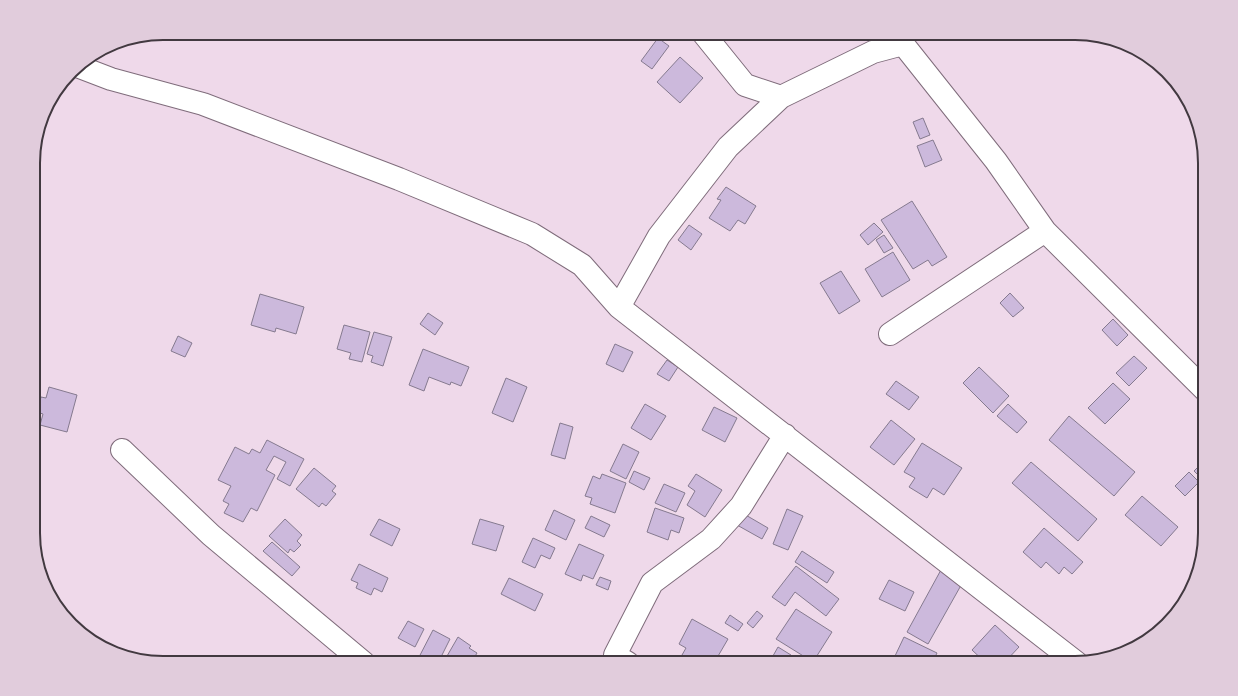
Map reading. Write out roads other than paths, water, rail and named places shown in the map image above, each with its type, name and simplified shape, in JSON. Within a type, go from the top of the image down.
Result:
[{"type":"street","points":[[709,40],[745,85],[781,97]]},
{"type":"street","points":[[619,307],[658,236],[728,147],[781,97],[873,52],[903,44],[996,161],[1045,231],[1198,383]]},
{"type":"street","points":[[85,69],[111,79],[203,104],[399,179],[532,234],[582,265],[619,307],[1068,656]]},
{"type":"street","points":[[890,334],[1045,231]]},
{"type":"street","points":[[621,656],[652,583],[711,539],[741,506],[785,435]]},
{"type":"street","points":[[122,450],[211,535],[356,656]]}]
